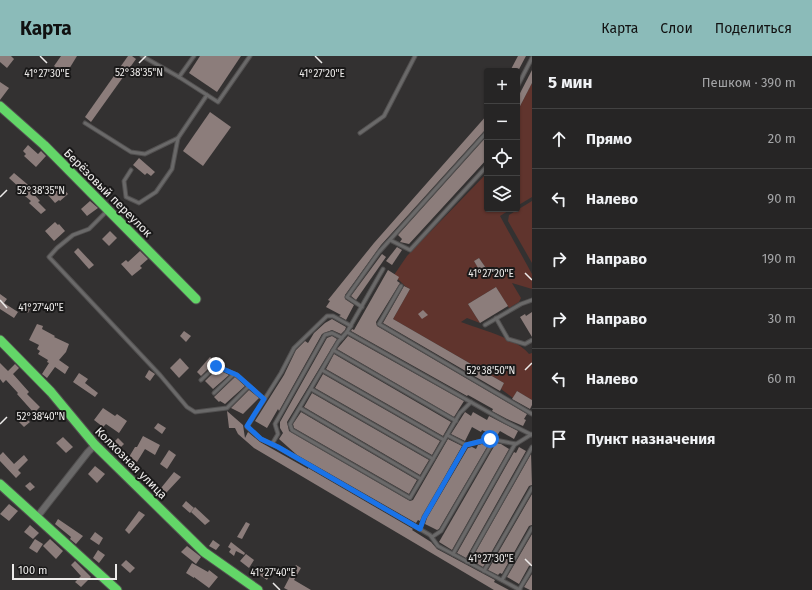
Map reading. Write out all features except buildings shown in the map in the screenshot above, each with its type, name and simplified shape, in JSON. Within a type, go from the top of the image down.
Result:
[{"type":"street","name":"Берёзовый переулок","points":[[0,106],[44,146],[108,209],[196,299]]},
{"type":"street","name":"Колхозная улица","points":[[0,340],[51,392],[95,445],[204,552],[258,590]]},
{"type":"street","points":[[37,517],[95,445]]},
{"type":"street","points":[[0,484],[117,590]]},
{"type":"lane","points":[[142,56],[218,102],[250,56]]},
{"type":"lane","points":[[179,77],[194,56]]},
{"type":"lane","points":[[360,133],[384,116],[415,56]]},
{"type":"lane","points":[[520,81],[532,58]]},
{"type":"lane","points":[[130,170],[124,181],[126,197],[139,203],[156,192],[172,169],[178,138],[207,95]]},
{"type":"lane","points":[[85,123],[131,152],[145,154],[178,138]]},
{"type":"lane","points":[[362,307],[347,297],[379,252],[484,135]]},
{"type":"lane","points":[[390,240],[410,250],[484,169]]},
{"type":"lane","points":[[108,209],[89,229],[73,235],[57,248],[49,257],[160,375],[187,407],[195,412],[227,408],[249,386]]},
{"type":"lane","points":[[383,269],[351,326],[333,350],[290,424],[292,430],[410,498],[460,413],[471,402]]},
{"type":"lane","points":[[401,286],[379,324],[532,414]]},
{"type":"lane","points":[[485,325],[521,304],[532,300]]},
{"type":"lane","points":[[351,326],[333,316],[327,316],[294,348],[281,373],[247,426],[261,439],[430,535],[438,546],[520,590],[532,568]]},
{"type":"lane","points":[[496,318],[508,339],[525,344],[532,340]]},
{"type":"lane","points":[[347,332],[506,422],[532,435]]},
{"type":"lane","points":[[272,444],[278,434],[275,424],[325,335],[332,333],[342,338]]},
{"type":"lane","points":[[333,350],[456,421]]},
{"type":"lane","points":[[202,380],[216,366],[234,374],[264,399]]},
{"type":"lane","points":[[322,370],[444,440]]},
{"type":"lane","points":[[214,393],[234,374]]},
{"type":"lane","points":[[311,389],[433,459]]},
{"type":"lane","points":[[300,408],[421,479]]},
{"type":"lane","points":[[448,435],[466,445],[490,439],[515,444]]},
{"type":"lane","points":[[453,554],[515,444],[532,435]]},
{"type":"lane","points":[[432,538],[441,531],[494,440]]},
{"type":"lane","points":[[420,529],[424,518],[466,445]]},
{"type":"lane","points":[[467,562],[532,447]]},
{"type":"lane","points":[[484,571],[532,488]]},
{"type":"lane","points":[[502,580],[532,528]]},
{"type":"shaded area","points":[[532,83],[532,197],[520,204],[520,140],[520,106]]},
{"type":"shaded area","points":[[484,176],[484,212],[506,212],[500,216],[532,274],[532,289],[512,283],[521,298],[519,302],[509,308],[496,287],[468,304],[480,323],[467,318],[461,322],[507,339],[524,349],[529,354],[532,353],[532,400],[517,391],[513,398],[501,389],[504,383],[393,319],[410,289],[394,275],[407,256]],"holes":[[[479,258],[488,271],[482,275],[474,261]]]},
{"type":"shaded area","points":[[532,201],[532,263],[508,221],[509,215],[514,212],[520,212],[520,208]]},
{"type":"traffic: fast","points":[[0,106],[44,145],[196,299]]},
{"type":"traffic: fast","points":[[0,340],[51,392],[95,445],[204,552],[258,590]]},
{"type":"traffic: fast","points":[[0,484],[117,590]]},
{"type":"route","points":[[216,366],[237,375],[264,399],[247,426],[261,439],[278,447],[420,529],[424,518],[466,445],[490,439]]}]
